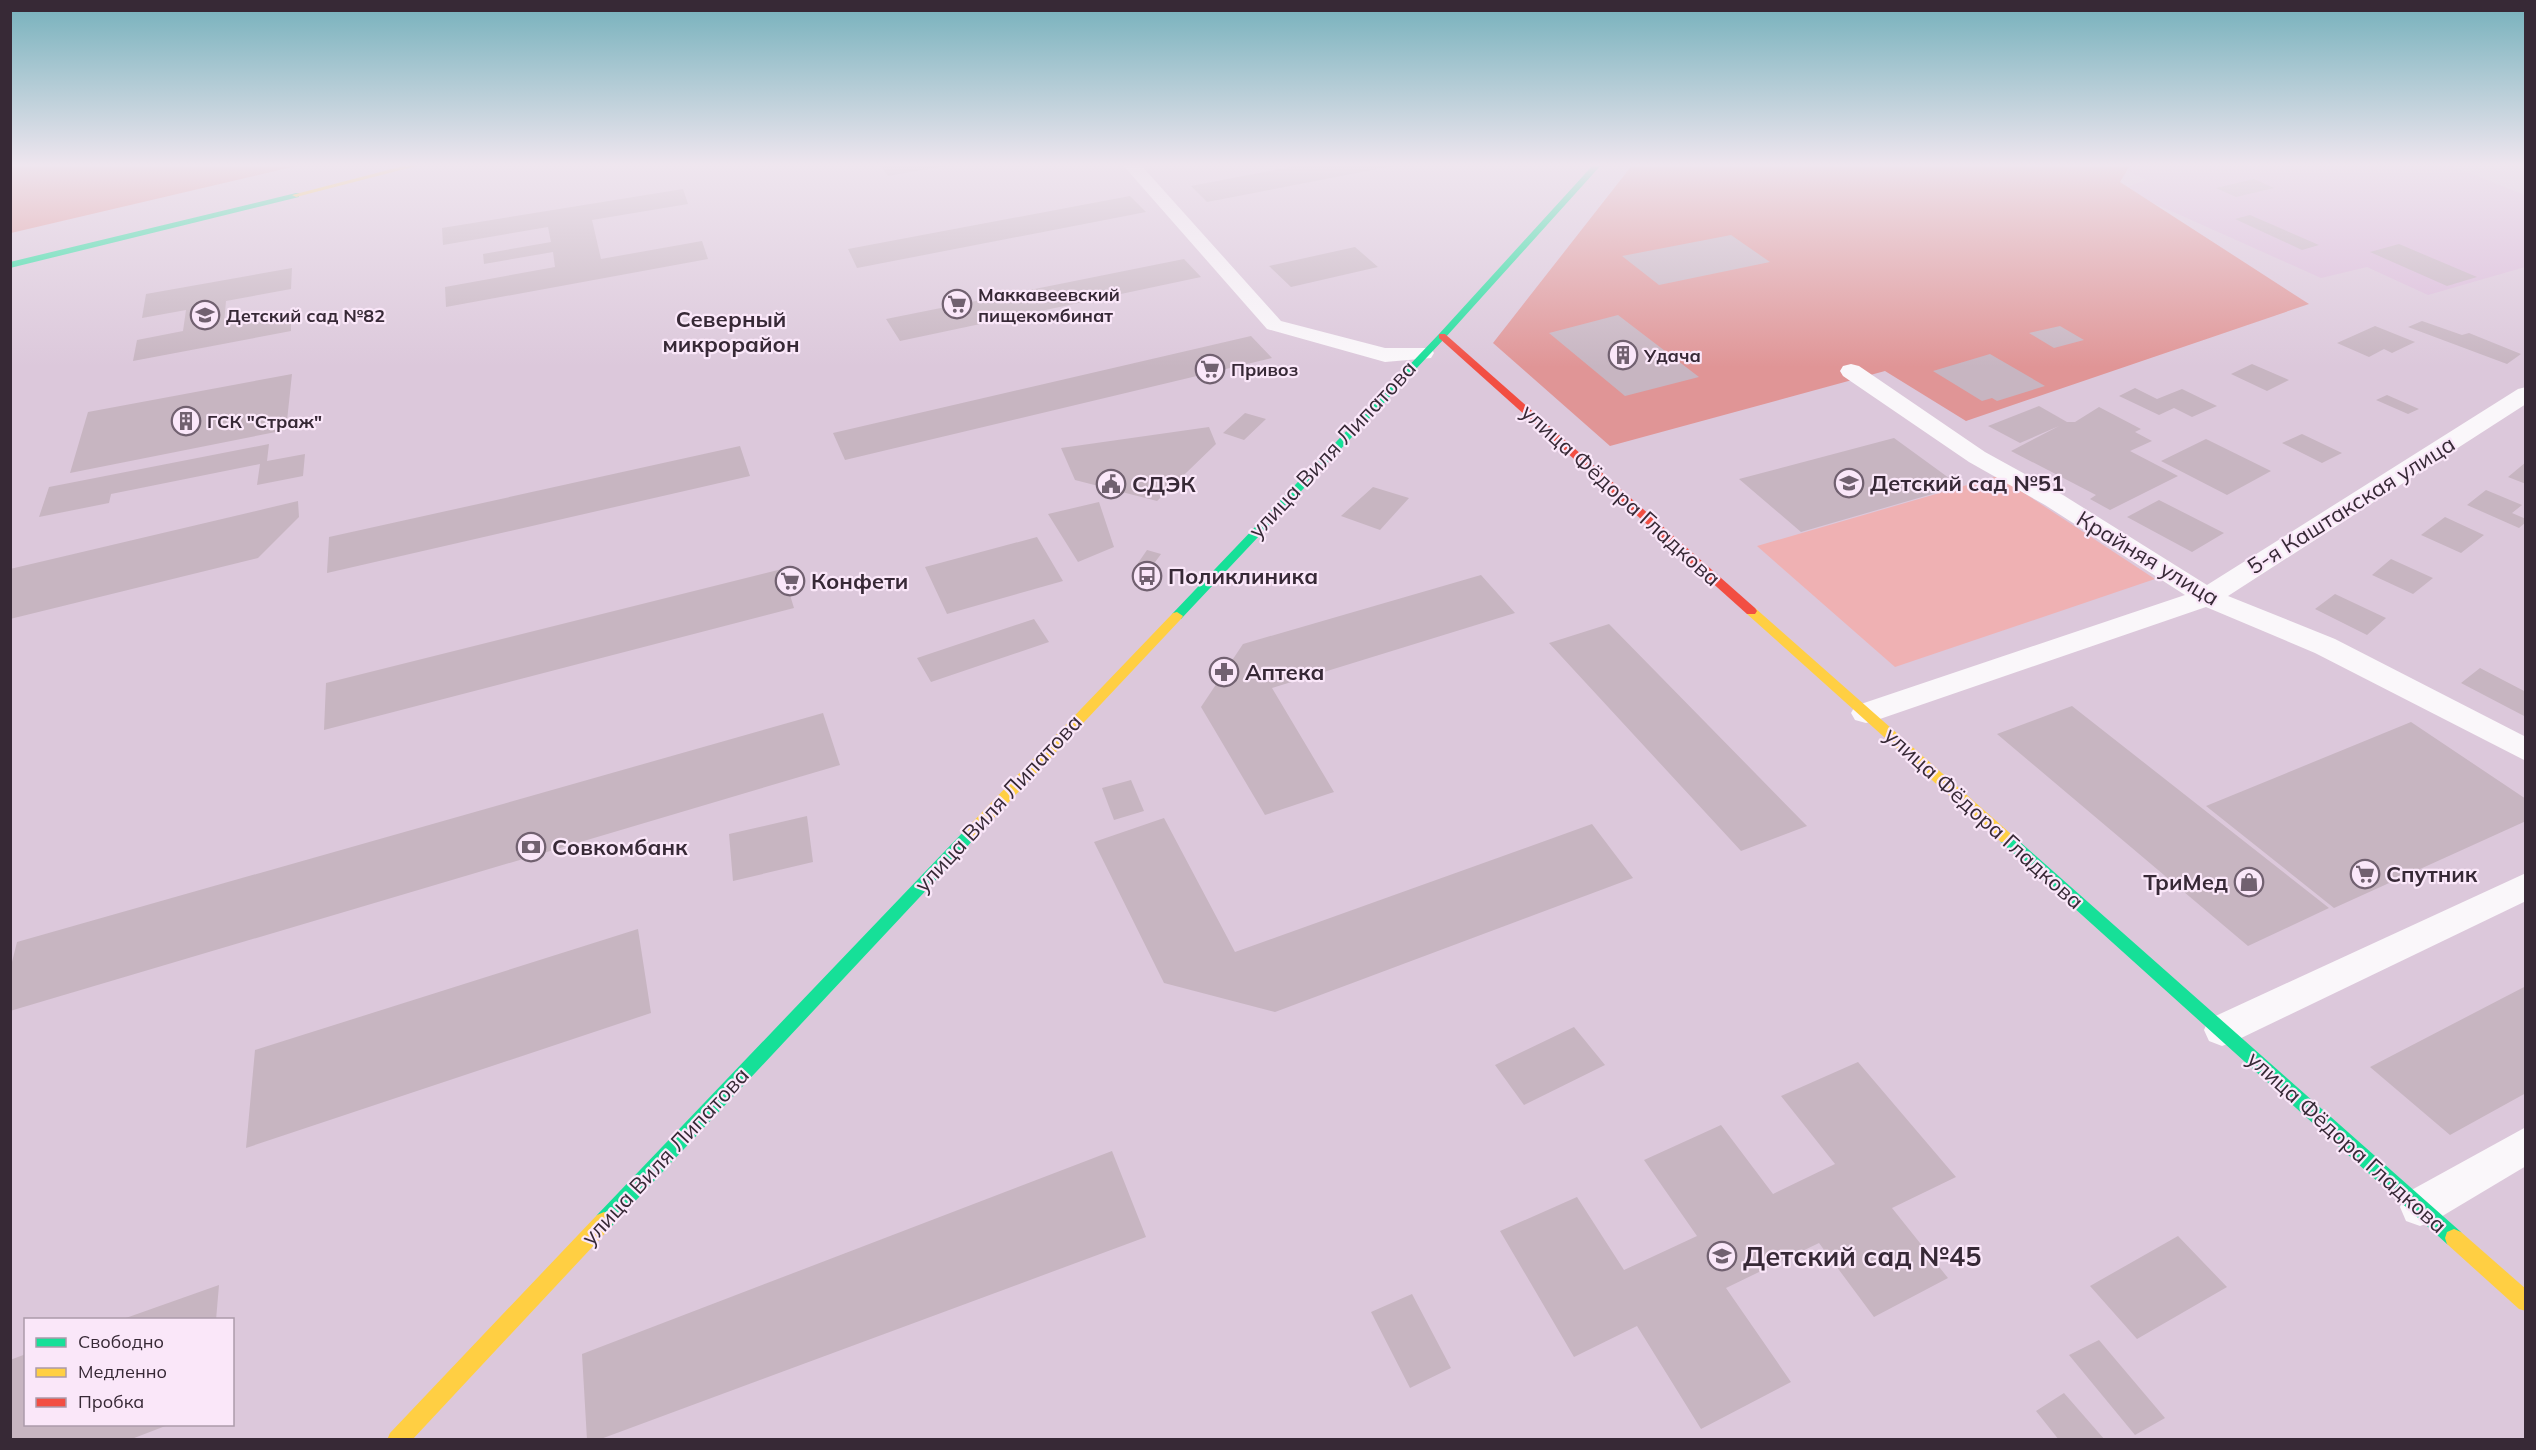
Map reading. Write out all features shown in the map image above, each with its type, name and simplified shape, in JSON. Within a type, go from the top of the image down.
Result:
[{"type":"street","points":[[10,265],[145,232]]},
{"type":"street","points":[[1191,232],[1274,325],[1385,355],[1423,353]]},
{"type":"street","name":"улица Виля Липатова","points":[[397,1440],[1423,353],[1442,336],[1537,232]]},
{"type":"street","name":"улица Фёдора Гладкова","points":[[1442,336],[2526,1302]]},
{"type":"street","name":"Крайняя улица","points":[[1851,371],[1977,457],[2054,500],[2207,597],[2325,646],[2526,750]]},
{"type":"street","name":"5-я Каштакская улица","points":[[1866,713],[2207,597],[2526,394]]},
{"type":"street","points":[[2222,1030],[2526,886]]},
{"type":"street","points":[[2420,1207],[2526,1145]]},
{"type":"shaded area","points":[[1580,232],[2197,232],[2309,304],[1966,421],[1885,371],[1610,446],[1493,343]]},
{"type":"shaded area","points":[[2217,232],[2525,232],[2525,267],[2428,295],[2367,267],[2321,278]]},
{"type":"shaded area","points":[[1998,476],[2155,579],[1895,667],[1757,546]]},
{"type":"building","points":[[442,232],[521,232],[443,245]]},
{"type":"building","points":[[549,232],[595,232],[601,259],[702,241],[708,259],[446,307],[445,287],[555,267],[553,252],[484,264],[483,254],[551,242]]},
{"type":"building","points":[[940,232],[1045,232],[857,268],[848,249]]},
{"type":"building","points":[[2262,232],[2288,232],[2319,245],[2302,250]]},
{"type":"building","points":[[1731,235],[1770,262],[1659,285],[1622,256]]},
{"type":"building","points":[[2399,244],[2477,277],[2447,286],[2370,252]]},
{"type":"building","points":[[1355,247],[1378,267],[1291,287],[1269,266]]},
{"type":"building","points":[[1184,259],[1201,277],[900,341],[886,319]]},
{"type":"building","name":"Детский сад №82","points":[[292,268],[291,289],[226,301],[224,324],[291,311],[291,331],[133,361],[137,340],[183,331],[186,310],[142,318],[146,294]]},
{"type":"building","name":"Удача","points":[[1618,315],[1699,377],[1625,396],[1549,333]]},
{"type":"building","points":[[2422,321],[2462,335],[2469,333],[2521,354],[2507,364],[2408,327]]},
{"type":"building","points":[[2060,326],[2084,340],[2054,348],[2029,333]]},
{"type":"building","points":[[2375,326],[2415,342],[2392,353],[2384,349],[2369,357],[2337,343]]},
{"type":"building","points":[[1251,336],[1272,358],[845,460],[833,433]]},
{"type":"building","points":[[1990,354],[2045,386],[1997,401],[1992,398],[1982,401],[1933,371]]},
{"type":"building","points":[[2252,364],[2289,380],[2267,391],[2231,374]]},
{"type":"building","name":"ГСК \"Страж\"","points":[[292,374],[286,430],[70,473],[88,412]]},
{"type":"building","points":[[2135,388],[2157,399],[2182,389],[2217,406],[2192,417],[2174,408],[2159,415],[2119,396]]},
{"type":"building","points":[[2387,395],[2419,409],[2408,414],[2376,400]]},
{"type":"building","points":[[2039,406],[2067,422],[2075,422],[2099,407],[2141,429],[2135,432],[2152,441],[2130,451],[2178,476],[2110,510],[2090,499],[2096,495],[2011,451],[2059,426],[2020,443],[1988,426]]},
{"type":"building","points":[[1245,413],[1266,419],[1244,440],[1223,433]]},
{"type":"building","points":[[1209,427],[1216,444],[1157,501],[1075,480],[1061,448]]},
{"type":"building","points":[[2302,434],[2342,453],[2322,463],[2282,443]]},
{"type":"building","name":"Детский сад №51","points":[[1894,438],[1960,486],[1801,532],[1739,479]]},
{"type":"building","points":[[2206,439],[2271,471],[2227,495],[2161,461]]},
{"type":"building","points":[[269,444],[267,461],[305,454],[303,476],[257,485],[260,464],[111,494],[109,503],[39,517],[49,487]]},
{"type":"building","points":[[740,446],[750,476],[327,573],[329,537]]},
{"type":"building","points":[[2526,462],[2526,484],[2508,477]]},
{"type":"building","points":[[1373,487],[1409,498],[1380,530],[1341,516]]},
{"type":"building","points":[[2486,490],[2522,505],[2512,513],[2526,519],[2526,522],[2519,528],[2467,505]]},
{"type":"building","points":[[2159,500],[2224,533],[2192,552],[2127,517]]},
{"type":"building","points":[[298,501],[299,517],[258,558],[10,619],[10,569]]},
{"type":"building","points":[[1099,502],[1114,547],[1078,562],[1048,514]]},
{"type":"building","points":[[2445,517],[2484,535],[2461,553],[2421,535]]},
{"type":"building","points":[[1037,537],[1063,581],[947,614],[925,567]]},
{"type":"building","points":[[1147,550],[1161,554],[1150,569],[1136,566]]},
{"type":"building","points":[[2391,559],[2433,578],[2413,594],[2372,575]]},
{"type":"building","points":[[782,569],[794,608],[324,730],[326,683]]},
{"type":"building","points":[[1481,575],[1515,613],[1272,688],[1334,792],[1265,815],[1201,707],[1243,644]]},
{"type":"building","points":[[2335,594],[2386,618],[2367,635],[2315,609]]},
{"type":"building","points":[[1034,619],[1049,642],[931,682],[917,658]]},
{"type":"building","points":[[1609,624],[1807,826],[1741,851],[1549,643]]},
{"type":"building","points":[[2480,668],[2526,692],[2526,717],[2461,683]]},
{"type":"building","points":[[2072,706],[2329,908],[2248,946],[1997,734]]},
{"type":"building","points":[[823,713],[840,765],[10,1011],[10,970],[17,942]]},
{"type":"building","points":[[2411,722],[2526,799],[2526,821],[2334,908],[2206,806]]},
{"type":"building","points":[[1131,780],[1144,811],[1114,820],[1102,788]]},
{"type":"building","points":[[807,816],[813,862],[733,881],[729,834]]},
{"type":"building","points":[[1164,818],[1235,952],[1592,824],[1633,878],[1275,1012],[1164,983],[1094,842]]},
{"type":"building","points":[[638,929],[651,1013],[246,1148],[255,1050]]},
{"type":"building","points":[[2526,986],[2526,1093],[2450,1135],[2370,1067]]},
{"type":"building","points":[[1574,1027],[1605,1065],[1524,1105],[1495,1065]]},
{"type":"building","name":"Детский сад №45","points":[[1858,1062],[1956,1177],[1892,1208],[1948,1278],[1874,1317],[1819,1243],[1726,1288],[1791,1382],[1701,1429],[1637,1326],[1574,1357],[1500,1231],[1577,1197],[1624,1270],[1697,1236],[1644,1160],[1721,1125],[1773,1194],[1835,1164],[1781,1096]]},
{"type":"building","points":[[1112,1151],[1146,1237],[598,1440],[587,1440],[582,1354]]},
{"type":"building","points":[[2178,1236],[2227,1287],[2137,1339],[2090,1286]]},
{"type":"building","points":[[219,1285],[216,1318],[126,1318]]},
{"type":"building","points":[[1412,1294],[1451,1368],[1410,1388],[1371,1312]]},
{"type":"building","points":[[2099,1340],[2165,1418],[2135,1435],[2069,1355]]},
{"type":"building","points":[[24,1355],[24,1426],[165,1426],[129,1440],[10,1440],[10,1360]]},
{"type":"building","points":[[2064,1393],[2105,1440],[2059,1440],[2036,1411]]},
{"type":"traffic: fast","points":[[10,265],[146,232]]},
{"type":"traffic: fast","points":[[1177,616],[1442,336],[1537,232]]},
{"type":"traffic: fast","points":[[604,1221],[971,833]]},
{"type":"traffic: fast","points":[[2006,838],[2454,1238]]},
{"type":"traffic: slow","points":[[1751,611],[2006,838]]},
{"type":"traffic: slow","points":[[971,833],[1177,616]]},
{"type":"traffic: slow","points":[[397,1440],[604,1221]]},
{"type":"traffic: slow","points":[[2454,1238],[2526,1302]]},
{"type":"traffic: jam","points":[[1442,336],[1751,611]]},
{"type":"place","name":"Маккавеевский пищекомбинат","points":[[957,304]]},
{"type":"place","name":"Детский сад №82","points":[[205,315]]},
{"type":"place","name":"Удача","points":[[1623,355]]},
{"type":"place","name":"Привоз","points":[[1210,369]]},
{"type":"place","name":"ГСК \"Страж\"","points":[[186,421]]},
{"type":"place","name":"Детский сад №51","points":[[1849,483]]},
{"type":"place","name":"СДЭК","points":[[1111,484]]},
{"type":"place","name":"Поликлиника","points":[[1147,576]]},
{"type":"place","name":"Конфети","points":[[790,581]]},
{"type":"place","name":"Аптека","points":[[1224,672]]},
{"type":"place","name":"Совкомбанк","points":[[531,847]]},
{"type":"place","name":"Спутник","points":[[2365,874]]},
{"type":"place","name":"ТриМед","points":[[2249,882]]},
{"type":"place","name":"Детский сад №45","points":[[1722,1256]]},
{"type":"district","name":"Северный микрорайон","points":[[731,332]]}]
